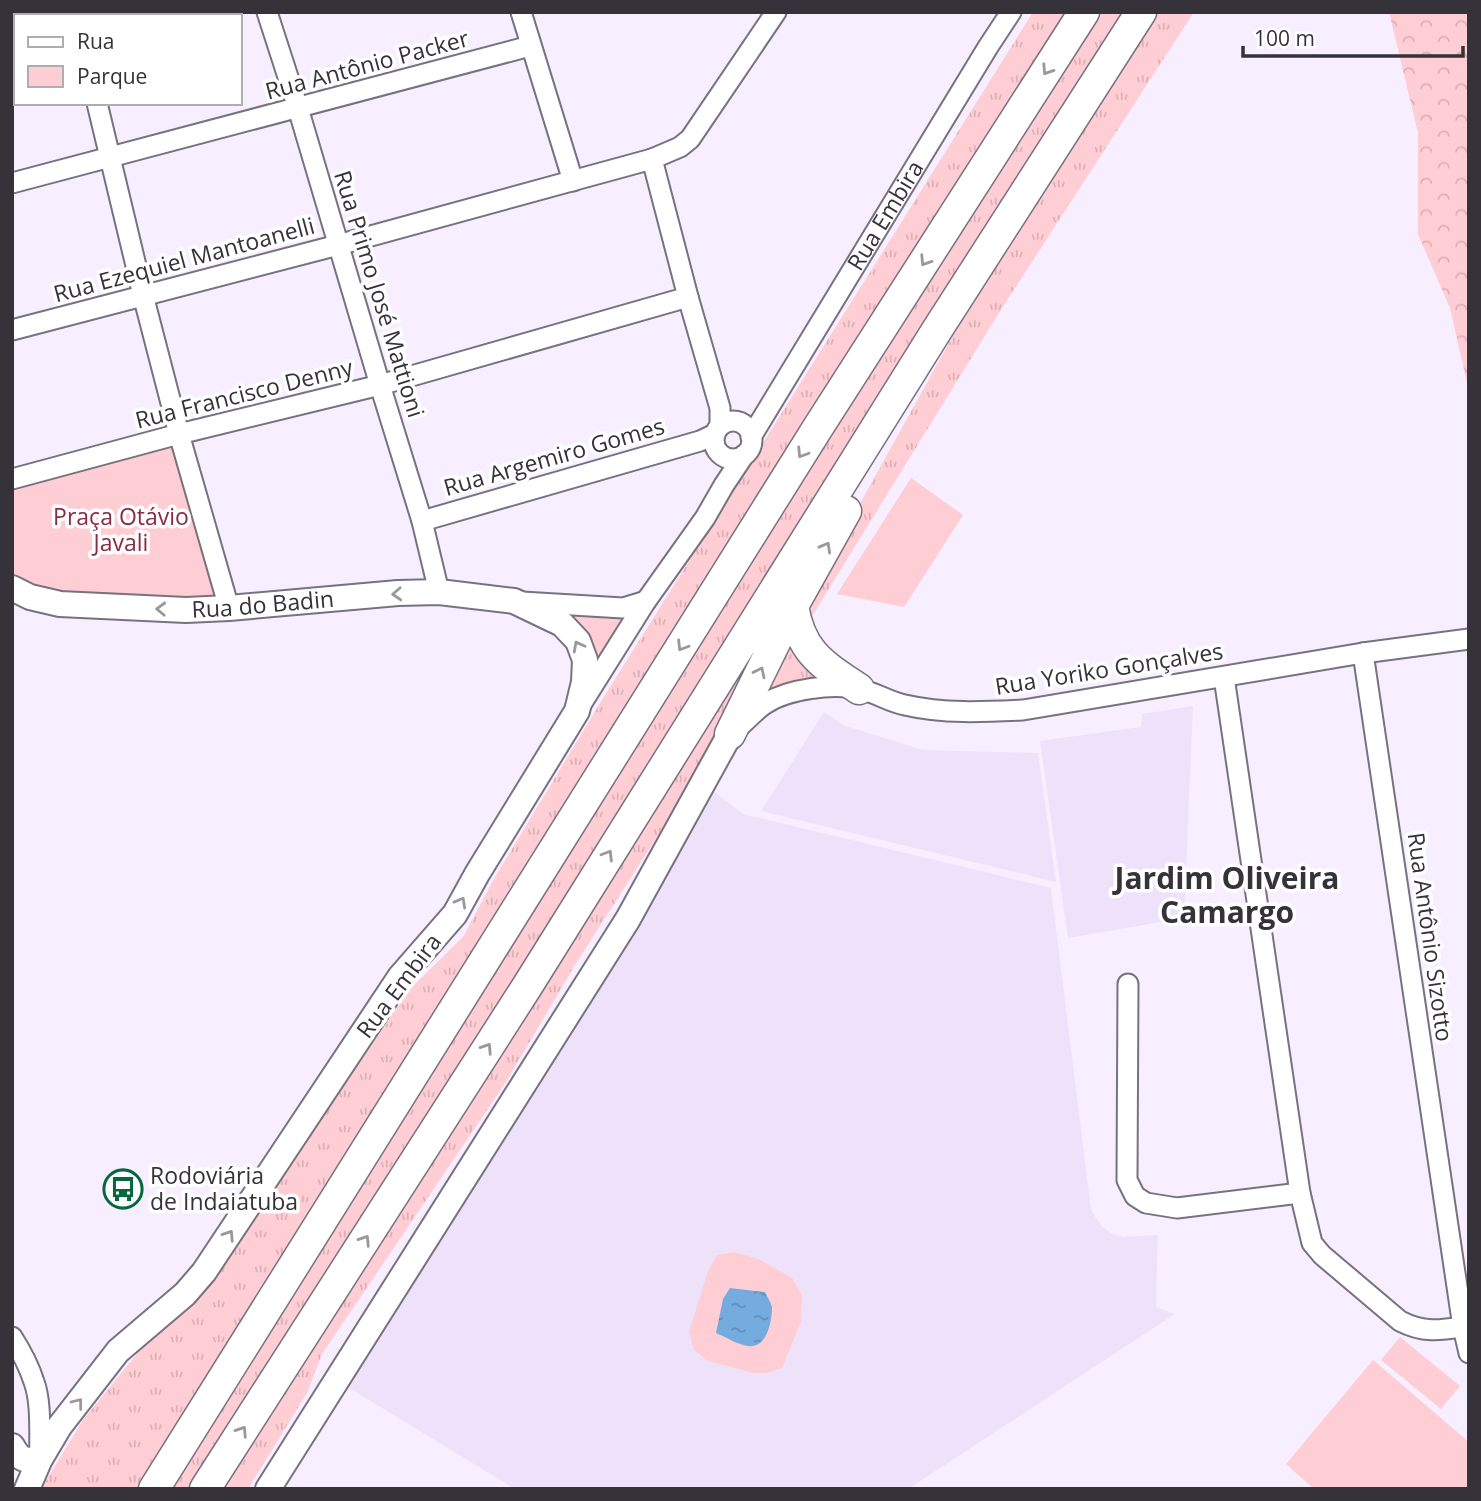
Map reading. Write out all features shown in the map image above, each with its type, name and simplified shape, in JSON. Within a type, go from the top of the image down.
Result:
[{"type":"highway","points":[[154,1489],[817,429],[1084,12]]},
{"type":"highway","points":[[205,1489],[520,997],[937,330],[1141,12]]},
{"type":"highway","points":[[730,734],[793,606],[926,373],[937,330]]},
{"type":"highway","points":[[793,606],[800,636],[810,651],[828,668],[859,689]]},
{"type":"main road","name":"Rua do Badin","points":[[12,588],[30,597],[60,604],[186,610],[439,592],[514,601],[562,624],[578,641],[585,660],[584,682],[577,711]]},
{"type":"main road","name":"Rua Embira","points":[[27,1489],[40,1459],[59,1427],[118,1351],[185,1294],[204,1272],[400,977],[455,914],[577,711]]},
{"type":"main road","points":[[268,1489],[628,919],[730,734]]},
{"type":"main road","points":[[12,1446],[19,1456],[26,1460],[40,1459]]},
{"type":"street","name":"Rua Primo José Mattioni","points":[[267,12],[422,521],[439,592]]},
{"type":"street","points":[[521,12],[573,181]]},
{"type":"street","name":"Rua Ezequiel Mantoanelli","points":[[12,330],[652,159],[680,147],[690,139],[776,12]]},
{"type":"street","name":"Rua Embira","points":[[577,711],[646,601],[705,518],[724,485],[729,433],[1011,12]]},
{"type":"street","name":"Rua Antônio Packer","points":[[12,183],[530,46]]},
{"type":"street","points":[[98,105],[179,434],[229,608]]},
{"type":"street","points":[[652,159],[688,297],[729,433]]},
{"type":"street","name":"Rua Francisco Denny","points":[[12,479],[179,434],[380,385],[688,297]]},
{"type":"street","name":"Rua Argemiro Gomes","points":[[422,521],[729,433]]},
{"type":"street","name":"Rua do Badin","points":[[514,601],[623,608],[646,601]]},
{"type":"street","name":"Rua Yoriko Gonçalves","points":[[730,734],[764,704],[794,691],[859,689],[903,705],[941,711],[978,713],[1023,710],[1363,653],[1469,639]]},
{"type":"street","name":"Rua Antônio Sizotto","points":[[1363,653],[1469,1353]]},
{"type":"street","points":[[1224,677],[1300,1193],[1312,1243],[1322,1255],[1401,1321],[1428,1331],[1466,1326]]},
{"type":"street","points":[[1128,984],[1127,1180],[1135,1196],[1146,1203],[1177,1208],[1300,1193]]},
{"type":"street","points":[[12,1337],[35,1384],[40,1459]]},
{"type":"shaded area","points":[[1193,706],[1184,918],[1068,938],[1040,741],[1141,727],[1142,714]]},
{"type":"shaded area","points":[[824,712],[843,725],[923,750],[1038,753],[1056,882],[761,811]]},
{"type":"shaded area","points":[[712,790],[743,814],[1051,888],[1091,1210],[1101,1226],[1111,1233],[1123,1237],[1158,1235],[1156,1307],[1175,1314],[908,1489],[515,1489],[346,1386],[424,1266]]},
{"type":"green space","points":[[1033,12],[1072,12],[146,1489],[41,1489],[83,1420],[141,1349],[204,1292],[410,989],[463,937],[495,877],[602,700]]},
{"type":"green space","points":[[1093,12],[1129,12],[192,1489],[167,1489]]},
{"type":"green space","points":[[1150,12],[1194,12],[1002,308],[809,621],[814,594],[827,563],[970,305]]},
{"type":"green space","points":[[1389,12],[1469,12],[1469,385],[1450,308],[1418,234],[1418,133]]},
{"type":"green space","name":"Praça Otávio Javali","points":[[175,435],[224,605],[119,608],[12,583],[12,482]]},
{"type":"green space","points":[[911,478],[963,515],[904,607],[837,594]]},
{"type":"green space","points":[[796,570],[717,743],[575,965],[506,1082],[322,1354],[307,1393],[248,1489],[221,1489]]},
{"type":"green space","points":[[534,606],[621,610],[625,626],[589,692],[584,664]]},
{"type":"green space","points":[[792,634],[833,679],[809,679],[764,696]]},
{"type":"green space","points":[[734,1252],[759,1259],[792,1278],[802,1295],[801,1321],[782,1368],[767,1373],[754,1373],[708,1361],[694,1350],[689,1332],[708,1271],[717,1255]]},
{"type":"green space","points":[[1400,1337],[1460,1386],[1441,1409],[1381,1360]]},
{"type":"green space","points":[[1373,1360],[1469,1442],[1469,1489],[1314,1489],[1286,1464]]},
{"type":"water","points":[[730,1288],[765,1292],[771,1303],[772,1313],[767,1333],[760,1343],[754,1346],[740,1344],[716,1333],[723,1299]]},
{"type":"place","name":"Rodoviária de Indaiatuba","points":[[123,1189]]},
{"type":"district","name":"Jardim Oliveira Camargo","points":[[1227,896]]}]
